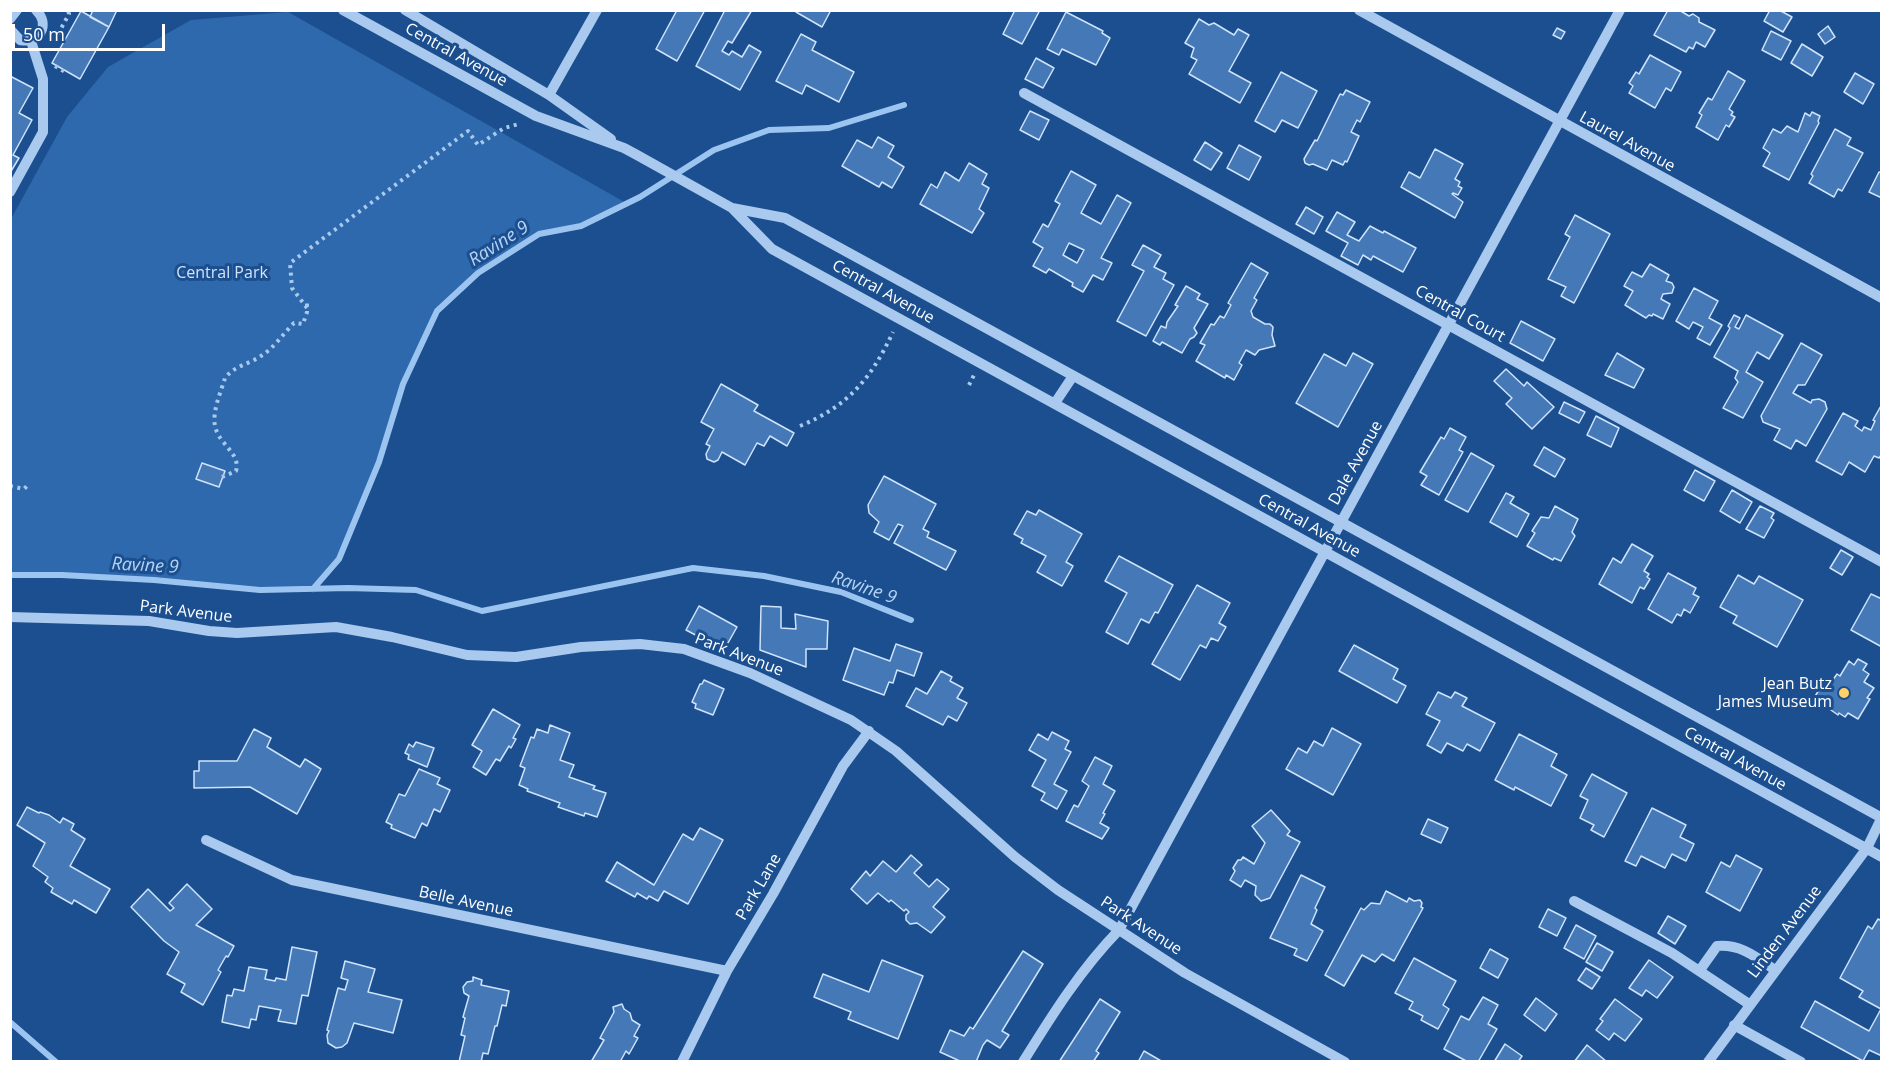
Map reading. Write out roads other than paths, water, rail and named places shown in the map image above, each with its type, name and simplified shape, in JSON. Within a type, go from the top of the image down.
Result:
[{"type":"street","points":[[10,19],[16,10]]},
{"type":"street","points":[[10,29],[20,40],[31,41],[39,35],[43,25],[40,14],[36,10]]},
{"type":"street","name":"Central Avenue","points":[[343,10],[536,116],[637,154],[732,208],[772,249],[1881,857]]},
{"type":"street","name":"Central Avenue","points":[[405,10],[549,95],[624,148]]},
{"type":"street","points":[[549,95],[597,10]]},
{"type":"street","name":"Laurel Avenue","points":[[1359,10],[1881,298]]},
{"type":"street","name":"Dale Avenue","points":[[1023,1062],[1055,1010],[1101,948],[1119,930],[1620,10]]},
{"type":"street","points":[[10,192],[43,132],[43,79],[31,41]]},
{"type":"street","name":"Central Court","points":[[1024,93],[1881,562]]},
{"type":"street","name":"Central Avenue","points":[[732,208],[785,218],[1881,818]]},
{"type":"street","points":[[1054,403],[1073,376]]},
{"type":"street","name":"Park Avenue","points":[[10,617],[148,621],[237,633],[336,627],[392,637],[468,655],[516,657],[581,647],[640,644],[684,649],[750,673],[851,720],[869,731],[896,751],[1015,857],[1058,890],[1185,974],[1345,1062]]},
{"type":"street","name":"Park Lane","points":[[682,1062],[727,971],[773,894],[843,766],[869,731]]},
{"type":"street","name":"Linden Avenue","points":[[1708,1062],[1867,848],[1881,818]]},
{"type":"street","name":"Belle Avenue","points":[[206,840],[292,880],[727,971]]},
{"type":"street","points":[[1574,901],[1672,953],[1749,1004]]},
{"type":"street","points":[[1700,970],[1717,946],[1729,945],[1744,949],[1775,970]]},
{"type":"street","points":[[1734,1025],[1801,1062]]},
{"type":"waterway","name":"Ravine 9","points":[[313,589],[339,559],[379,462],[403,384],[437,311],[478,273],[539,234],[581,226],[640,197],[714,150],[769,130],[829,128],[904,105]]},
{"type":"waterway","name":"Ravine 9","points":[[10,575],[62,575],[154,580],[260,590],[348,588],[416,590],[482,611],[693,568],[764,576],[841,592],[911,620]]},
{"type":"waterway","name":"Ravine 9","points":[[10,1022],[56,1062]]},
{"type":"place","name":"Jean Butz James Museum","points":[[1844,693]]},
{"type":"park label","name":"Central Park","points":[[222,273]]}]
